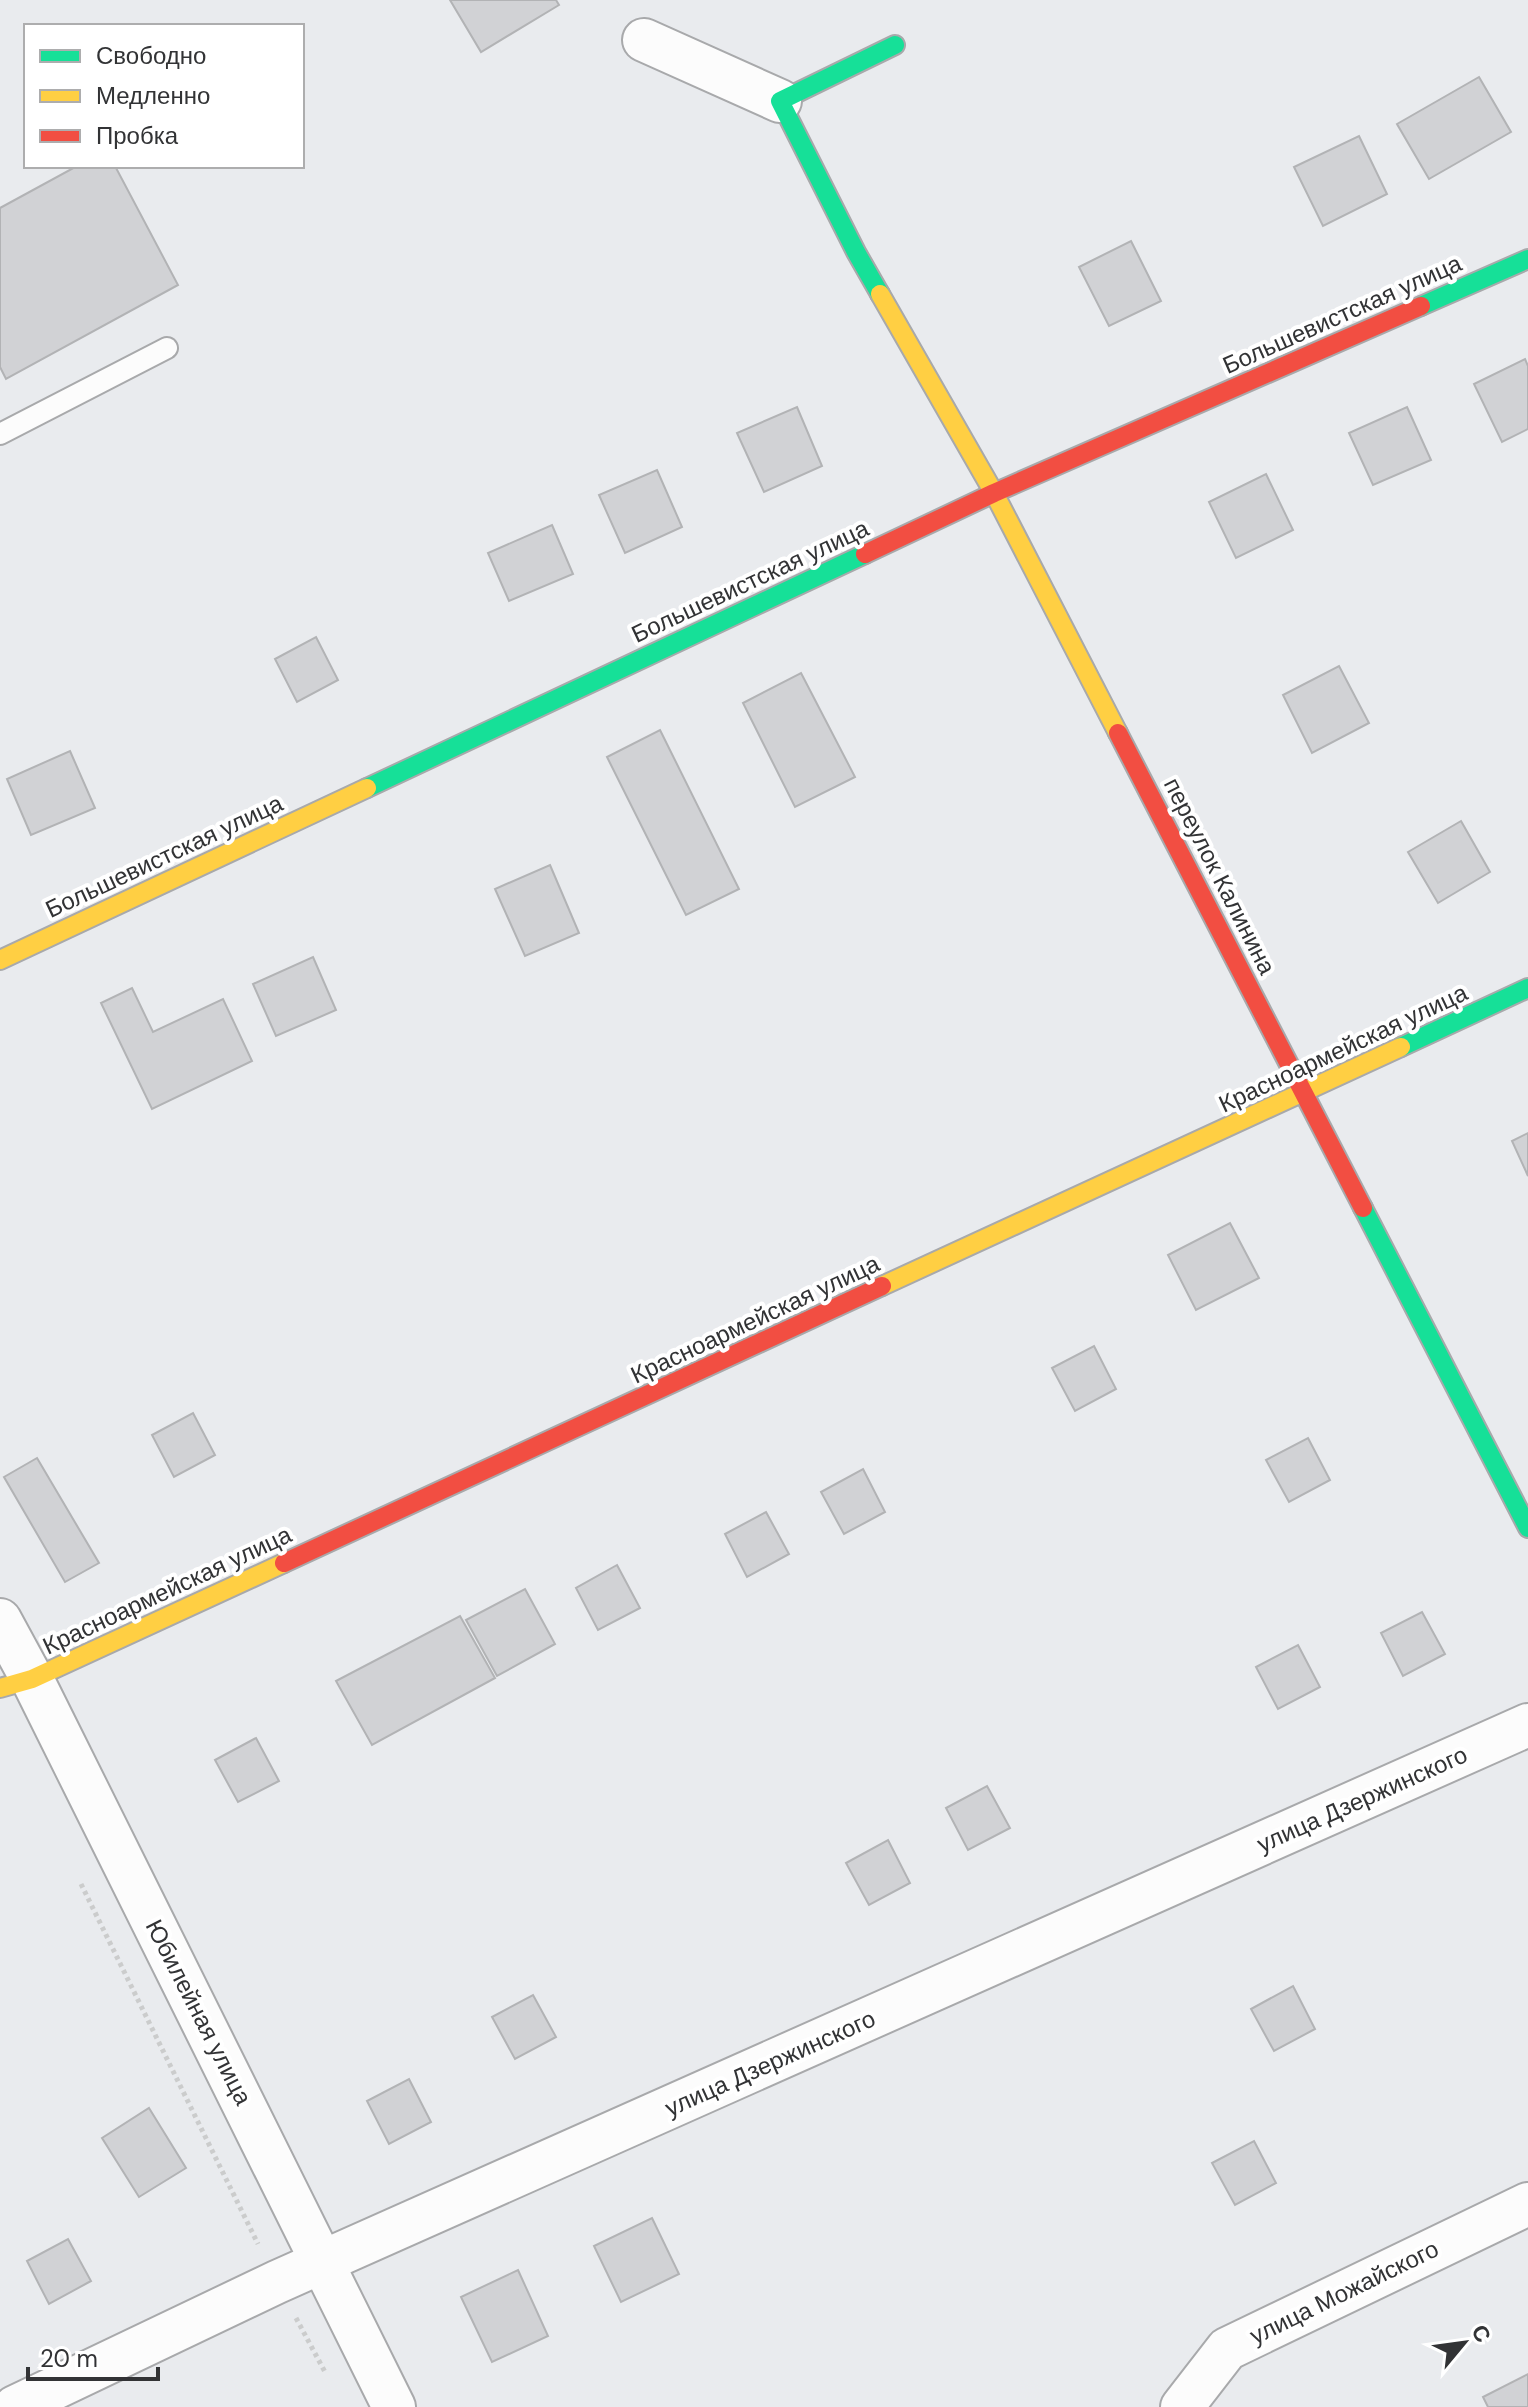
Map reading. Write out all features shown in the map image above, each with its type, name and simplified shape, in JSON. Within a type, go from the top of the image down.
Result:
[{"type":"street","points":[[644,40],[780,101],[895,45]]},
{"type":"street","name":"переулок Калинина","points":[[780,101],[856,252],[994,493],[1528,1528]]},
{"type":"street","name":"Большевистская улица","points":[[0,960],[994,493],[1528,259]]},
{"type":"street","name":"Красноармейская улица","points":[[16,1683],[1528,988]]},
{"type":"street","name":"Юбилейная улица","points":[[0,1620],[16,1683],[323,2262],[394,2407]]},
{"type":"street","name":"улица Дзержинского","points":[[15,2407],[277,2282],[1528,1725]]},
{"type":"street","name":"улица Можайского","points":[[1182,2407],[1227,2349],[1528,2204]]},
{"type":"lane","points":[[0,434],[167,348]]},
{"type":"path","points":[[76,1873],[277,2282],[328,2379]]},
{"type":"building","points":[[450,0],[556,0],[559,5],[481,52]]},
{"type":"building","points":[[1479,77],[1511,132],[1429,179],[1397,124]]},
{"type":"building","points":[[1359,136],[1387,194],[1323,226],[1294,167]]},
{"type":"building","points":[[73,168],[116,168],[178,285],[6,379],[0,367],[0,208]]},
{"type":"building","points":[[1131,241],[1161,301],[1109,326],[1079,267]]},
{"type":"building","points":[[1525,359],[1528,366],[1528,429],[1502,442],[1474,384]]},
{"type":"building","points":[[797,407],[822,466],[764,492],[737,433]]},
{"type":"building","points":[[1407,407],[1431,460],[1373,485],[1349,433]]},
{"type":"building","points":[[657,470],[682,527],[625,553],[599,495]]},
{"type":"building","points":[[1266,474],[1293,530],[1236,558],[1209,502]]},
{"type":"building","points":[[552,525],[573,574],[509,601],[488,553]]},
{"type":"building","points":[[316,637],[338,680],[297,702],[275,659]]},
{"type":"building","points":[[1339,666],[1369,723],[1312,753],[1283,695]]},
{"type":"building","points":[[801,673],[855,777],[795,807],[743,703]]},
{"type":"building","points":[[660,730],[739,889],[686,915],[607,757]]},
{"type":"building","points":[[70,751],[95,808],[31,835],[7,779]]},
{"type":"building","points":[[1461,821],[1490,872],[1438,903],[1408,852]]},
{"type":"building","points":[[550,865],[579,933],[525,956],[495,889]]},
{"type":"building","points":[[313,957],[336,1010],[276,1036],[253,984]]},
{"type":"building","points":[[132,988],[153,1032],[223,999],[252,1061],[152,1109],[101,1003]]},
{"type":"building","points":[[1528,1133],[1528,1176],[1512,1141]]},
{"type":"building","points":[[1230,1223],[1259,1278],[1196,1310],[1168,1255]]},
{"type":"building","points":[[1094,1346],[1116,1389],[1075,1411],[1052,1368]]},
{"type":"building","points":[[193,1413],[215,1455],[174,1477],[152,1435]]},
{"type":"building","points":[[1308,1438],[1330,1480],[1289,1502],[1266,1460]]},
{"type":"building","points":[[37,1458],[99,1563],[65,1582],[4,1477]]},
{"type":"building","points":[[863,1469],[885,1512],[844,1534],[821,1492]]},
{"type":"building","points":[[766,1512],[789,1554],[747,1577],[725,1534]]},
{"type":"building","points":[[617,1565],[640,1608],[598,1630],[576,1588]]},
{"type":"building","points":[[525,1589],[555,1644],[497,1676],[466,1620]]},
{"type":"building","points":[[1422,1612],[1445,1654],[1403,1676],[1381,1633]]},
{"type":"building","points":[[460,1616],[495,1678],[372,1745],[336,1681]]},
{"type":"building","points":[[1298,1645],[1320,1687],[1278,1709],[1256,1667]]},
{"type":"building","points":[[256,1738],[279,1781],[238,1802],[215,1760]]},
{"type":"building","points":[[987,1786],[1010,1828],[968,1850],[946,1808]]},
{"type":"building","points":[[888,1840],[910,1883],[869,1905],[846,1863]]},
{"type":"building","points":[[1293,1986],[1315,2029],[1274,2051],[1251,2009]]},
{"type":"building","points":[[533,1995],[556,2037],[515,2059],[492,2017]]},
{"type":"building","points":[[409,2079],[431,2122],[389,2144],[367,2101]]},
{"type":"building","points":[[149,2108],[186,2168],[139,2197],[102,2138]]},
{"type":"building","points":[[1254,2141],[1276,2183],[1235,2205],[1212,2163]]},
{"type":"building","points":[[652,2218],[679,2274],[621,2302],[594,2246]]},
{"type":"building","points":[[68,2239],[91,2281],[49,2304],[27,2261]]},
{"type":"building","points":[[518,2270],[548,2336],[492,2362],[461,2297]]},
{"type":"building","points":[[1528,2374],[1528,2407],[1488,2407],[1483,2397]]},
{"type":"traffic: fast","points":[[880,294],[780,101],[895,45]]},
{"type":"traffic: fast","points":[[1421,306],[1528,259]]},
{"type":"traffic: fast","points":[[367,788],[865,554]]},
{"type":"traffic: fast","points":[[1401,1047],[1528,988]]},
{"type":"traffic: fast","points":[[1363,1208],[1528,1528]]},
{"type":"traffic: slow","points":[[880,294],[994,493],[1118,733]]},
{"type":"traffic: slow","points":[[0,960],[367,788]]},
{"type":"traffic: slow","points":[[882,1286],[1401,1047]]},
{"type":"traffic: slow","points":[[0,1688],[32,1679],[284,1563]]},
{"type":"traffic: jam","points":[[865,554],[994,493],[1421,306]]},
{"type":"traffic: jam","points":[[1118,733],[1363,1208]]},
{"type":"traffic: jam","points":[[284,1563],[882,1286]]}]
